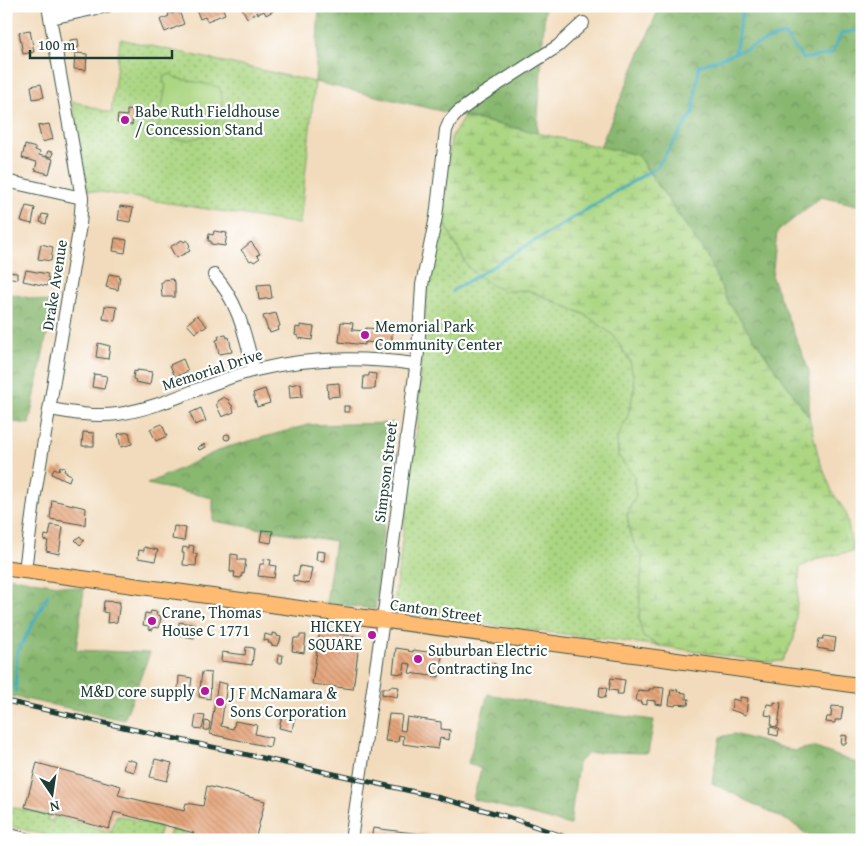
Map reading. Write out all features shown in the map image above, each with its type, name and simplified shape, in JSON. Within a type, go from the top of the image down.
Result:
[{"type":"main road","name":"Canton Street","points":[[6,568],[862,686]]},
{"type":"street","points":[[49,12],[107,6]]},
{"type":"street","name":"Drake Avenue","points":[[25,570],[35,494],[80,225],[82,198],[49,12]]},
{"type":"street","name":"Simpson Street","points":[[351,840],[383,620],[418,344],[422,285],[436,217],[445,136],[450,121],[458,112],[558,46],[583,23]]},
{"type":"street","points":[[6,181],[82,198]]},
{"type":"street","points":[[214,275],[224,287],[237,309],[254,370]]},
{"type":"street","name":"Memorial Drive","points":[[50,409],[88,414],[128,412],[155,406],[202,387],[254,370],[294,363],[359,359],[415,364]]},
{"type":"street","points":[[6,834],[30,840]]},
{"type":"green space","points":[[319,6],[545,6],[537,133],[315,82]]},
{"type":"green space","points":[[660,6],[862,6],[862,206],[821,197],[777,232],[772,278],[809,371],[809,417],[728,302],[706,255],[638,155],[600,147]]},
{"type":"green space","points":[[120,39],[315,82],[300,224],[88,190],[72,101],[111,113]]},
{"type":"green space","points":[[171,74],[176,78],[219,87],[222,101],[220,114],[215,125],[206,133],[195,138],[182,140],[170,137],[158,129],[166,85],[163,77]]},
{"type":"green space","points":[[464,117],[637,155],[706,255],[728,302],[809,417],[819,459],[832,491],[846,513],[853,551],[820,558],[800,567],[794,639],[782,661],[766,662],[661,646],[643,637],[639,619],[642,558],[630,534],[627,514],[636,496],[634,476],[618,455],[617,437],[627,419],[635,386],[630,361],[613,335],[586,315],[528,290],[506,291],[490,285],[468,267],[442,219],[451,138]]},
{"type":"green space","points":[[442,219],[468,267],[506,291],[528,290],[586,315],[613,335],[630,361],[635,386],[627,419],[617,437],[618,455],[634,476],[636,496],[627,514],[630,534],[642,558],[639,619],[643,637],[661,646],[393,613],[417,425],[421,352],[428,281]]},
{"type":"green space","points":[[6,293],[53,303],[29,424],[6,421]]},
{"type":"green space","points":[[394,423],[375,609],[326,603],[335,541],[213,521],[213,498],[147,484],[224,448],[308,425]]},
{"type":"green space","points":[[6,577],[84,589],[76,650],[150,653],[124,720],[6,695],[6,667],[11,643],[6,642]]},
{"type":"green space","points":[[488,694],[588,712],[654,720],[648,753],[604,752],[587,754],[578,763],[570,825],[473,799],[481,769],[468,763]]},
{"type":"green space","points":[[734,734],[794,751],[813,747],[862,765],[862,840],[814,840],[792,823],[712,783],[720,737]]},
{"type":"green space","points":[[6,806],[49,815],[47,820],[53,821],[54,816],[111,832],[116,815],[161,827],[157,840],[64,840],[6,825]]},
{"type":"green space","points":[[171,829],[191,835],[190,840],[168,840]]},
{"type":"building","points":[[207,6],[207,8],[222,6],[225,14],[207,21],[205,17],[200,19],[196,9]]},
{"type":"building","points":[[246,6],[271,6],[273,11],[266,15],[264,11],[258,14],[257,12],[247,18],[242,8]]},
{"type":"building","points":[[179,11],[184,24],[165,32],[160,20],[169,16],[168,14],[172,12],[172,14]]},
{"type":"building","points":[[30,30],[34,52],[23,54],[19,32]]},
{"type":"building","points":[[78,39],[79,47],[71,49],[70,40]]},
{"type":"building","points":[[75,53],[87,54],[86,70],[74,69]]},
{"type":"building","points":[[41,84],[44,97],[33,99],[31,86]]},
{"type":"building","name":"Babe Ruth Fieldhouse / Concession Stand","points":[[127,110],[134,111],[132,125],[117,123],[118,115],[127,116]]},
{"type":"building","points":[[49,124],[53,139],[42,142],[38,126]]},
{"type":"building","points":[[25,145],[36,148],[35,150],[40,152],[39,155],[53,159],[49,174],[35,170],[37,162],[22,158]]},
{"type":"building","points":[[48,151],[53,152],[52,157],[46,156]]},
{"type":"building","points":[[6,203],[10,204],[7,216],[6,216]]},
{"type":"building","points":[[26,206],[35,208],[32,224],[21,221]]},
{"type":"building","points":[[120,206],[133,208],[130,222],[118,220]]},
{"type":"building","points":[[42,214],[48,215],[46,224],[40,222]]},
{"type":"building","points":[[214,231],[227,233],[225,246],[211,244],[211,241],[208,241],[209,234],[213,235]]},
{"type":"building","points":[[115,238],[127,240],[125,253],[113,251]]},
{"type":"building","points":[[182,240],[184,242],[187,240],[190,251],[176,258],[170,247]]},
{"type":"building","points":[[251,242],[260,254],[257,255],[260,258],[254,262],[250,261],[241,250]]},
{"type":"building","points":[[41,244],[53,247],[51,261],[38,259]]},
{"type":"building","points":[[26,270],[48,274],[47,286],[23,281]]},
{"type":"building","points":[[8,272],[17,273],[17,279],[7,277]]},
{"type":"building","points":[[109,274],[120,276],[118,290],[106,287]]},
{"type":"building","points":[[172,279],[175,282],[175,297],[162,297],[161,282]]},
{"type":"building","points":[[270,284],[272,298],[259,300],[257,285]]},
{"type":"building","points":[[105,306],[117,307],[115,321],[103,319]]},
{"type":"building","points":[[276,313],[280,326],[278,327],[279,330],[270,333],[263,316]]},
{"type":"building","points":[[197,315],[207,326],[195,333],[187,324]]},
{"type":"building","name":"Memorial Park Community Center","points":[[341,322],[353,323],[352,330],[365,331],[366,328],[379,329],[380,323],[392,324],[392,342],[385,343],[385,346],[378,346],[378,343],[365,342],[365,345],[339,342]]},
{"type":"building","points":[[300,325],[314,327],[312,340],[298,338],[295,335],[296,327],[300,328]]},
{"type":"building","points":[[226,335],[227,338],[229,337],[232,352],[219,354],[216,340],[219,339],[218,336]]},
{"type":"building","points":[[98,343],[110,346],[108,359],[96,357]]},
{"type":"building","points":[[183,359],[188,371],[175,377],[170,365]]},
{"type":"building","points":[[137,370],[152,372],[150,385],[135,382],[136,380],[133,379],[134,371],[137,372]]},
{"type":"building","points":[[369,373],[376,374],[375,389],[363,389],[364,376],[369,376]]},
{"type":"building","points":[[94,374],[107,376],[104,389],[92,387]]},
{"type":"building","points":[[301,383],[302,397],[290,398],[289,385]]},
{"type":"building","points":[[339,383],[340,396],[328,397],[327,384]]},
{"type":"building","points":[[265,389],[270,403],[257,407],[253,393]]},
{"type":"building","points":[[224,397],[232,405],[234,412],[222,417],[216,404],[218,403],[217,401]]},
{"type":"building","points":[[344,406],[349,406],[349,412],[344,412]]},
{"type":"building","points":[[201,408],[206,421],[195,425],[190,413]]},
{"type":"building","points":[[162,424],[167,436],[156,441],[150,429]]},
{"type":"building","points":[[83,432],[94,433],[94,446],[82,446]]},
{"type":"building","points":[[129,432],[132,444],[121,447],[118,434]]},
{"type":"building","points":[[227,434],[230,437],[227,440],[224,437]]},
{"type":"building","points":[[205,444],[206,447],[199,450],[198,447]]},
{"type":"building","points":[[60,466],[65,468],[64,471],[71,475],[69,481],[52,474],[54,468],[59,470]]},
{"type":"building","points":[[52,500],[86,508],[85,525],[50,519]]},
{"type":"building","points":[[51,525],[63,527],[59,554],[46,551],[48,541],[44,540],[45,535],[49,536]]},
{"type":"building","points":[[174,526],[186,528],[184,541],[172,539]]},
{"type":"building","points":[[262,530],[273,531],[271,543],[260,541]]},
{"type":"building","points":[[80,536],[84,541],[80,545],[75,540]]},
{"type":"building","points":[[189,545],[194,546],[193,553],[197,554],[196,566],[183,565],[183,547],[189,548]]},
{"type":"building","points":[[144,547],[158,550],[155,561],[138,558],[139,550],[144,551]]},
{"type":"building","points":[[317,551],[325,552],[324,561],[316,560]]},
{"type":"building","points":[[231,554],[238,555],[238,560],[246,560],[244,574],[242,573],[241,578],[234,577],[235,572],[230,572]]},
{"type":"building","points":[[264,559],[271,560],[270,565],[276,566],[274,578],[258,576],[260,564],[264,564]]},
{"type":"building","points":[[300,566],[312,568],[309,584],[293,581],[293,575],[298,576]]},
{"type":"building","points":[[104,601],[120,602],[117,622],[107,623],[108,613],[103,612]]},
{"type":"building","name":"Crane, Thomas House C 1771","points":[[151,611],[157,612],[156,615],[161,616],[159,628],[153,627],[153,630],[149,629],[149,626],[143,625],[145,613],[150,614]]},
{"type":"building","points":[[179,622],[196,625],[194,638],[178,635]]},
{"type":"building","points":[[320,631],[360,637],[353,689],[312,684]]},
{"type":"building","points":[[272,633],[281,637],[277,646],[271,645],[271,643],[268,643],[269,641],[264,640],[265,634],[272,636]]},
{"type":"building","points":[[300,635],[306,635],[304,653],[292,651],[294,638],[300,638]]},
{"type":"building","points":[[824,636],[836,638],[834,651],[817,648],[819,639],[823,639]]},
{"type":"building","points":[[246,647],[254,648],[252,665],[221,661],[222,652],[245,655]]},
{"type":"building","name":"Suburban Electric Contracting Inc","points":[[396,648],[413,652],[413,650],[442,654],[439,677],[409,673],[411,664],[405,663],[403,674],[393,673]]},
{"type":"building","points":[[278,655],[283,655],[282,663],[277,663]]},
{"type":"building","points":[[483,662],[496,664],[495,675],[481,673]]},
{"type":"building","name":"M&D core supply","points":[[202,672],[211,673],[210,699],[199,697]]},
{"type":"building","points":[[179,676],[192,678],[190,692],[178,690]]},
{"type":"building","points":[[611,678],[625,680],[623,694],[617,694],[618,691],[609,690]]},
{"type":"building","name":"J F McNamara & Sons Corporation","points":[[218,682],[227,684],[221,726],[233,729],[235,721],[257,725],[255,734],[272,738],[270,747],[210,734]]},
{"type":"building","points":[[391,686],[399,687],[397,697],[382,694],[382,688],[390,688]]},
{"type":"building","points":[[600,687],[607,688],[605,698],[599,697]]},
{"type":"building","points":[[655,687],[664,688],[662,705],[655,704],[655,701],[647,700],[647,705],[636,701],[638,690],[649,691],[649,689],[654,689]]},
{"type":"building","points":[[671,689],[686,693],[686,699],[689,699],[688,705],[669,705]]},
{"type":"building","points":[[740,697],[748,698],[746,715],[731,710],[733,699],[740,701]]},
{"type":"building","points":[[774,702],[781,703],[778,727],[771,726],[772,716],[765,715],[767,704],[774,705]]},
{"type":"building","points":[[832,706],[843,707],[841,720],[835,720],[835,723],[826,722],[827,717],[831,717]]},
{"type":"building","name":"J F McNamara & Sons Corporation","points":[[283,712],[295,715],[292,731],[279,728]]},
{"type":"building","points":[[389,714],[402,715],[400,730],[405,731],[407,717],[441,722],[441,729],[450,730],[449,740],[440,738],[438,749],[403,744],[404,736],[399,735],[398,742],[385,741]]},
{"type":"building","points":[[196,715],[205,716],[202,729],[194,728]]},
{"type":"building","points":[[205,721],[210,722],[209,730],[204,730]]},
{"type":"building","points":[[770,727],[779,729],[778,736],[769,734]]},
{"type":"building","points":[[842,735],[847,736],[846,744],[841,744]]},
{"type":"building","points":[[126,759],[137,762],[134,772],[123,769]]},
{"type":"building","points":[[155,759],[172,763],[167,781],[150,777]]},
{"type":"building","points":[[37,763],[121,786],[118,795],[184,811],[186,803],[203,806],[207,786],[265,801],[255,840],[192,840],[194,833],[114,812],[109,829],[25,807]]},
{"type":"building","points":[[373,828],[429,835],[428,840],[371,840]]},
{"type":"waterway","points":[[743,6],[735,53],[784,34],[803,59],[831,54],[842,33],[862,30]]},
{"type":"waterway","points":[[452,291],[657,167],[693,113],[699,66],[735,53]]},
{"type":"waterway","points":[[15,691],[17,653],[48,595]]},
{"type":"railway","points":[[6,701],[433,796],[505,816],[574,840]]},
{"type":"place","name":"Babe Ruth Fieldhouse / Concession Stand","points":[[125,120]]},
{"type":"place","name":"Memorial Park Community Center","points":[[365,335]]},
{"type":"place","name":"Crane, Thomas House C 1771","points":[[152,621]]},
{"type":"place","name":"HICKEY SQUARE","points":[[372,635]]},
{"type":"place","name":"Suburban Electric Contracting Inc","points":[[418,659]]},
{"type":"place","name":"M&D core supply","points":[[205,691]]},
{"type":"place","name":"J F McNamara & Sons Corporation","points":[[220,702]]}]
